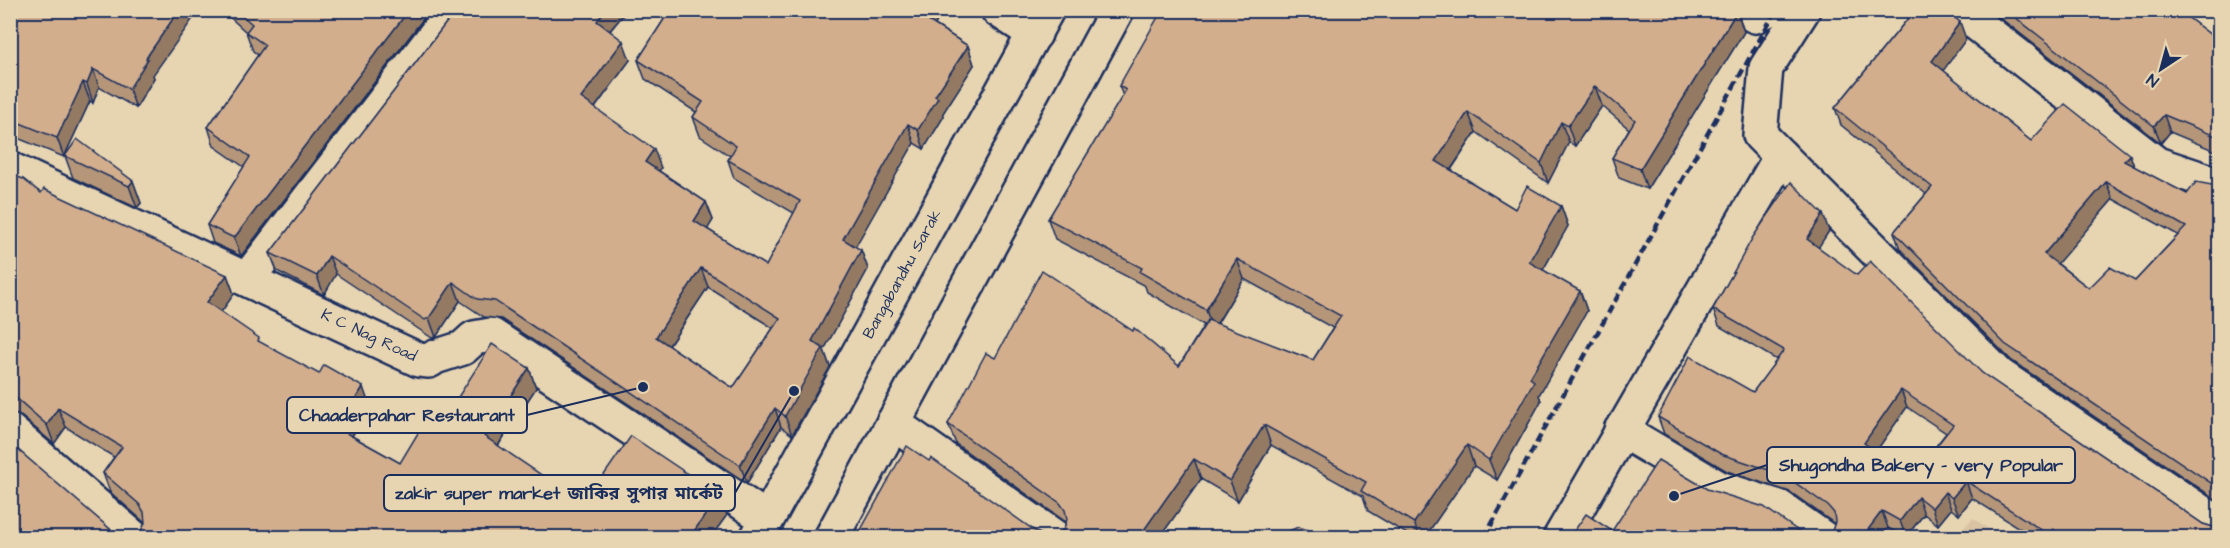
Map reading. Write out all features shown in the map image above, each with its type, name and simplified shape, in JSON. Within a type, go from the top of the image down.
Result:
[{"type":"street","points":[[248,278],[454,10]]},
{"type":"street","points":[[998,10],[1041,22]]},
{"type":"street","points":[[831,537],[1117,10]]},
{"type":"street","points":[[1745,10],[1755,16],[1767,10]]},
{"type":"street","points":[[1803,10],[1766,68],[1760,135],[1999,375],[2220,525]]},
{"type":"street","points":[[1959,10],[2157,164],[2220,185]]},
{"type":"street","name":"Bangabandhu Sarak","points":[[762,528],[1041,22]]},
{"type":"street","points":[[1560,537],[1781,156]]},
{"type":"street","name":"K C Nag Road","points":[[10,169],[248,278],[419,360],[429,361],[463,348],[474,338],[491,335],[762,528]]},
{"type":"street","points":[[893,423],[1056,537]]},
{"type":"street","points":[[1621,430],[1719,488],[1779,507],[1823,537]]},
{"type":"street","points":[[10,431],[134,537]]},
{"type":"shaded area","points":[[1973,518],[2000,537],[1955,537]]},
{"type":"building","points":[[10,10],[179,10],[146,58],[148,59],[129,89],[93,69],[87,84],[83,82],[57,138],[10,119]]},
{"type":"building","points":[[236,10],[409,10],[234,238],[207,225],[250,157],[208,127],[265,45],[246,32],[252,24]]},
{"type":"building","points":[[456,10],[605,10],[597,21],[623,41],[581,98],[654,149],[645,162],[706,202],[694,221],[766,266],[800,201],[728,160],[736,146],[693,117],[703,102],[638,60],[670,10],[926,10],[922,17],[968,46],[935,96],[938,98],[918,130],[908,124],[843,239],[861,250],[812,341],[823,348],[785,416],[775,408],[740,465],[495,301],[477,299],[453,282],[429,318],[425,320],[329,256],[317,276],[270,253]],"holes":[[[701,268],[780,318],[733,388],[656,337]]]},
{"type":"building","points":[[1162,10],[1737,11],[1640,169],[1612,158],[1635,120],[1595,86],[1568,126],[1561,122],[1541,163],[1468,112],[1436,161],[1515,209],[1527,186],[1561,206],[1529,262],[1580,291],[1530,378],[1534,381],[1489,460],[1467,445],[1414,523],[1361,491],[1366,482],[1264,425],[1230,481],[1194,459],[1139,537],[1048,537],[1057,535],[1064,529],[1067,519],[1060,503],[948,424],[986,353],[995,358],[1042,270],[1133,331],[1134,328],[1179,366],[1208,320],[1313,360],[1341,316],[1237,259],[1206,310],[1140,272],[1142,268],[1048,219],[1126,90],[1119,86]]},
{"type":"building","points":[[1915,10],[1945,10],[1960,22],[1932,61],[2031,141],[2065,104],[2130,155],[2124,161],[2187,194],[2196,182],[2220,185],[2220,489],[2005,344],[1894,232],[1932,187],[1835,108]],"holes":[[[2106,182],[2186,227],[2135,281],[2110,267],[2089,288],[2044,254]]]},
{"type":"building","points":[[2006,10],[2178,10],[2220,42],[2220,138],[2164,115],[2154,126]]},
{"type":"building","points":[[77,139],[133,181],[129,186],[65,156]]},
{"type":"building","points":[[10,174],[23,179],[41,193],[44,189],[227,275],[207,302],[259,338],[258,341],[319,374],[324,365],[363,387],[337,428],[400,463],[433,408],[446,416],[492,344],[529,368],[484,436],[584,504],[631,436],[719,495],[690,537],[418,537],[413,534],[411,537],[123,537],[132,536],[141,531],[145,523],[144,512],[139,504],[103,473],[122,447],[58,408],[47,425],[10,395]]},
{"type":"building","points":[[1791,182],[1823,214],[1807,239],[1857,275],[1870,261],[1982,373],[2203,524],[2213,527],[2220,525],[2220,537],[2065,537],[2053,529],[2052,537],[1966,481],[1952,498],[1945,492],[1932,508],[1918,497],[1900,521],[1882,511],[1864,535],[1857,530],[1852,537],[1825,537],[1832,531],[1835,522],[1834,513],[1828,506],[1784,475],[1721,454],[1658,417],[1690,356],[1753,392],[1784,350],[1713,309],[1753,237]],"holes":[[[1901,390],[1953,425],[1913,476],[1864,443]]]},
{"type":"building","points":[[10,443],[115,533],[123,537],[10,537]]},
{"type":"building","points":[[907,446],[929,461],[931,458],[1038,533],[1048,537],[857,537]]},
{"type":"building","points":[[1658,460],[1707,489],[1764,507],[1807,537],[1570,537],[1586,514],[1612,531]]},
{"type":"building","points":[[1298,527],[1332,537],[1275,537]]},
{"type":"railway","points":[[1484,538],[1776,10]]},
{"type":"place","name":"Chaaderpahar Restaurant","points":[[643,387]]},
{"type":"place","name":"zakir super market জাকির সুপার মার্কেট","points":[[794,391]]},
{"type":"place","name":"Shugondha Bakery - very Popular","points":[[1674,496]]}]
